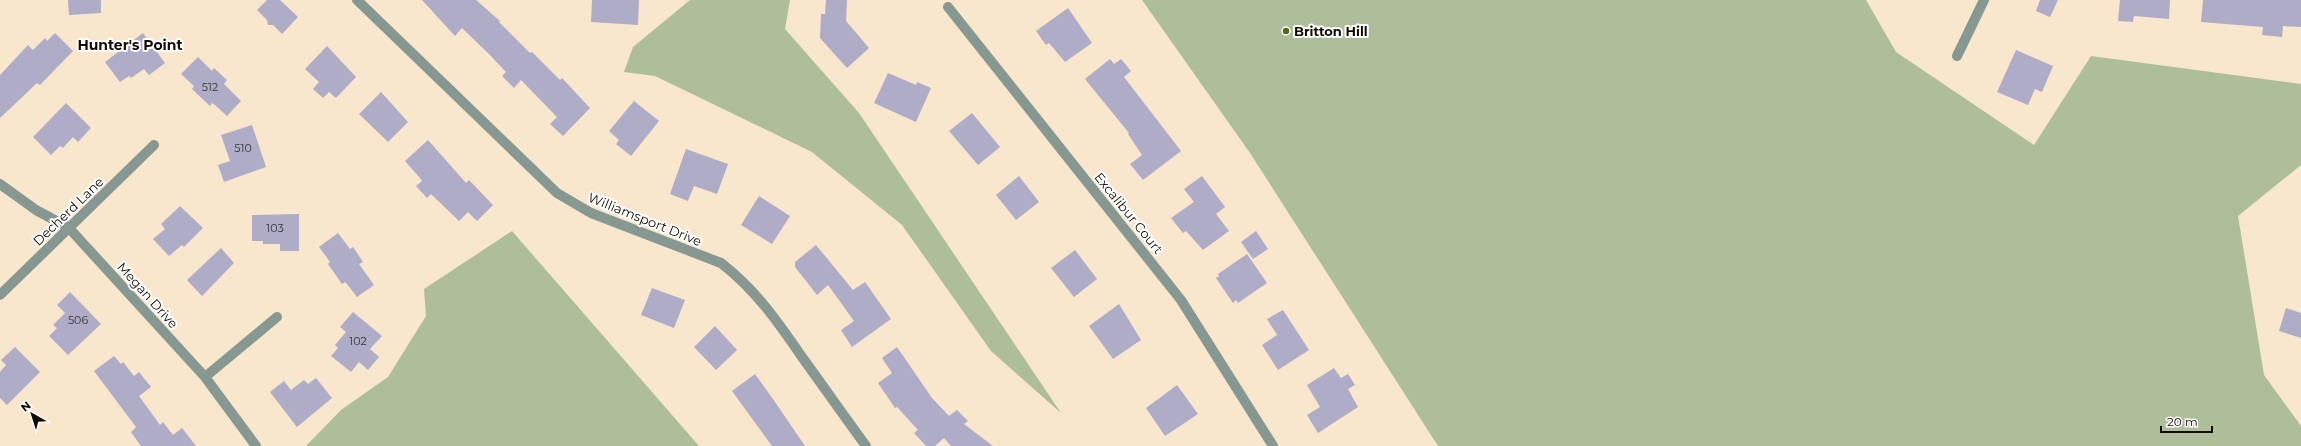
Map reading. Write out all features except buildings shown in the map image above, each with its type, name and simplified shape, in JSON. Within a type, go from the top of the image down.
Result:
[{"type":"street","name":"Williamsport Drive","points":[[357,0],[557,193],[591,213],[721,263],[739,277],[754,291],[773,316],[866,446]]},
{"type":"street","points":[[1957,56],[1984,0]]},
{"type":"street","name":"Excalibur Court","points":[[948,7],[1181,300],[1273,446]]},
{"type":"street","name":"Decherd Lane","points":[[0,295],[154,145]]},
{"type":"street","name":"Megan Drive","points":[[0,184],[36,210],[69,228],[206,377],[256,446]]},
{"type":"street","points":[[206,377],[277,317]]},
{"type":"green space","points":[[690,0],[790,0],[785,29],[859,113],[1061,413],[991,351],[902,225],[812,152],[655,76],[624,72],[633,47]]},
{"type":"green space","points":[[1142,0],[1866,0],[1896,52],[2034,145],[2091,56],[2301,84],[2301,165],[2238,216],[2264,375],[2301,426],[2301,446],[1438,446],[1250,153]]},
{"type":"green space","points":[[512,231],[699,446],[306,446],[341,410],[388,377],[426,316],[424,289]]},
{"type":"place","name":"Britton Hill","points":[[1286,31]]},
{"type":"district","name":"Hunter's Point","points":[[130,45]]}]
